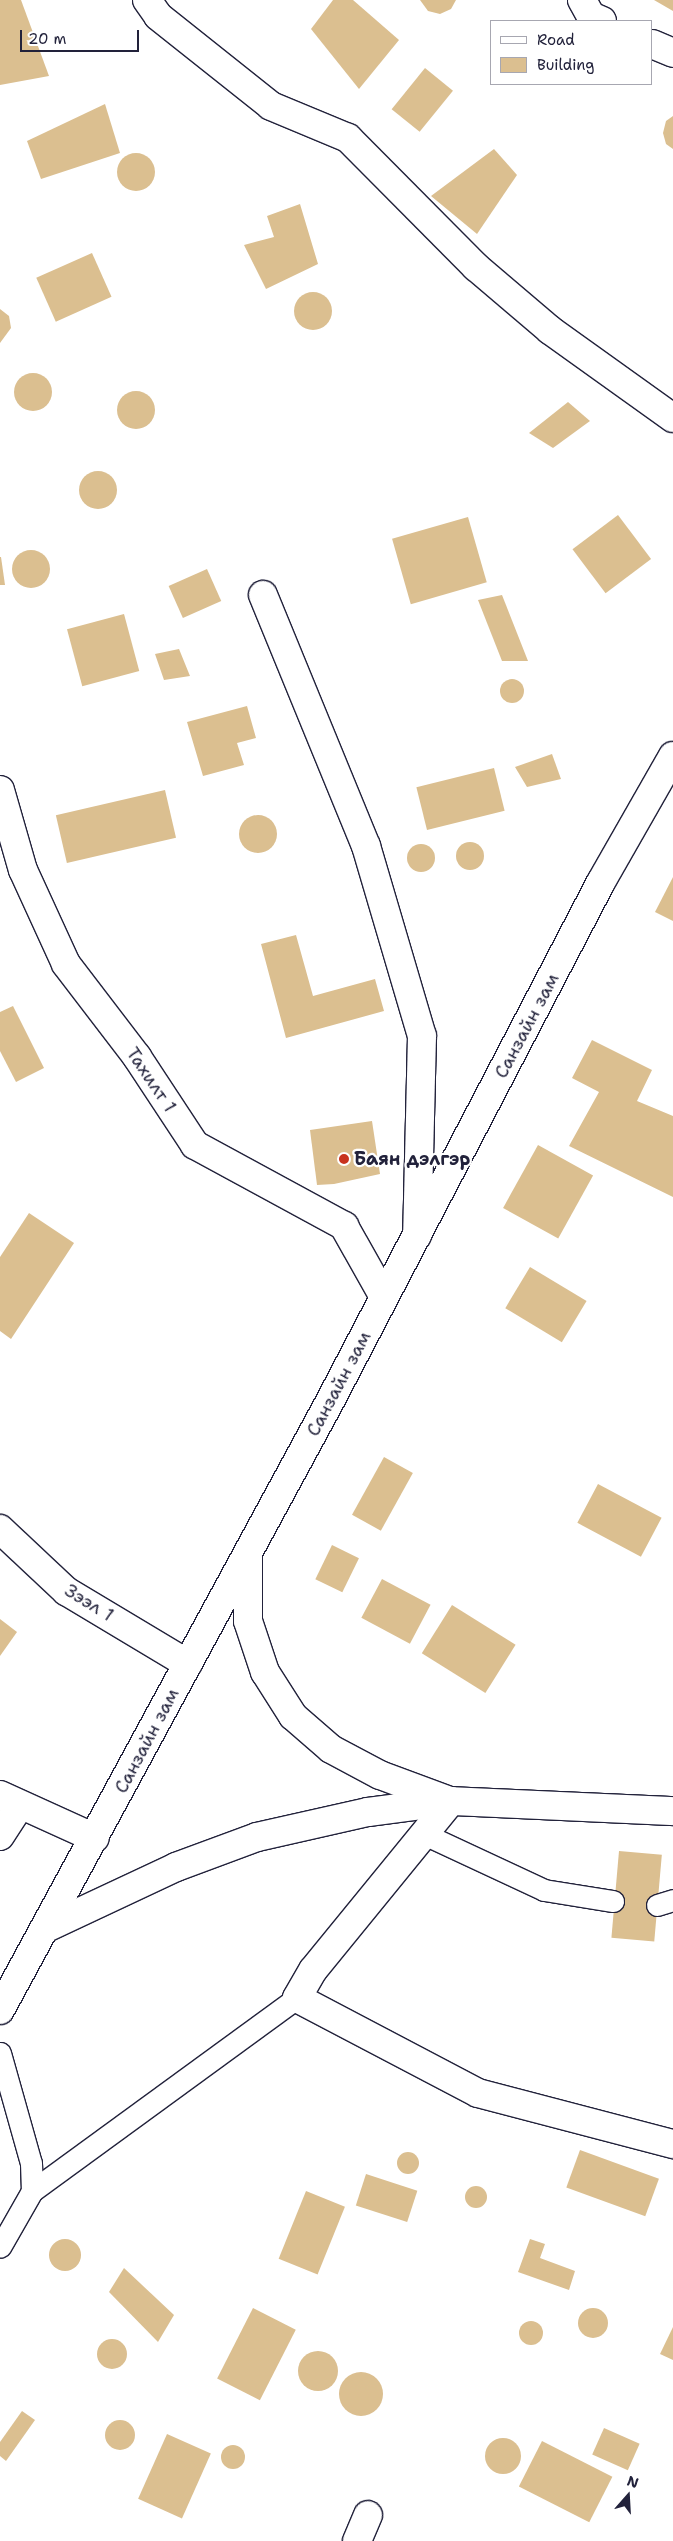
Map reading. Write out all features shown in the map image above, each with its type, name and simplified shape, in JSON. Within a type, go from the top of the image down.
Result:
[{"type":"street","points":[[147,0],[158,16],[271,106],[348,138],[476,267],[550,330],[673,418]]},
{"type":"street","points":[[582,0],[591,16],[600,20]]},
{"type":"street","points":[[653,44],[673,53]]},
{"type":"street","points":[[263,595],[366,846],[422,1036],[417,1236]]},
{"type":"street","name":"Санзайн зам","points":[[0,2010],[95,1838],[417,1236],[601,882],[673,756]]},
{"type":"street","name":"Тахилт 1","points":[[0,790],[24,870],[66,964],[137,1057],[194,1145],[344,1226],[384,1297]]},
{"type":"street","name":"Зээл 1","points":[[0,1529],[66,1591],[188,1664]]},
{"type":"street","points":[[248,1553],[248,1621],[265,1672],[293,1716],[331,1749],[380,1775],[451,1801]]},
{"type":"street","points":[[0,1836],[10,1800],[95,1838]]},
{"type":"street","points":[[451,1801],[313,1970],[297,1998],[478,2093],[673,2144]]},
{"type":"street","points":[[46,1928],[176,1867],[258,1837],[368,1812],[451,1801],[673,1811]]},
{"type":"street","points":[[356,2541],[368,2515]]},
{"type":"lane","points":[[424,1834],[544,1890],[613,1901]]},
{"type":"lane","points":[[0,2247],[32,2191],[297,1998]]},
{"type":"lane","points":[[0,2053],[31,2163],[32,2191]]},
{"type":"building","points":[[0,0],[21,0],[49,76],[0,85]]},
{"type":"building","points":[[333,0],[353,0],[399,40],[359,89],[311,29]]},
{"type":"building","points":[[420,0],[456,0],[451,9],[440,14],[428,11]]},
{"type":"building","points":[[654,0],[673,0],[673,11]]},
{"type":"building","points":[[425,68],[453,91],[420,132],[392,109]]},
{"type":"building","points":[[105,104],[120,153],[41,179],[27,141]]},
{"type":"building","points":[[673,116],[673,149],[666,144],[663,133],[666,121]]},
{"type":"building","points":[[494,149],[517,175],[477,234],[431,196]]},
{"type":"building","points":[[136,153],[149,159],[155,172],[149,185],[136,191],[123,185],[117,172],[123,159]]},
{"type":"building","points":[[300,204],[318,264],[266,289],[244,245],[274,237],[267,216]]},
{"type":"building","points":[[92,253],[112,297],[56,322],[36,278]]},
{"type":"building","points":[[313,292],[326,298],[332,311],[326,324],[313,330],[300,324],[294,311],[300,298]]},
{"type":"building","points":[[0,309],[9,316],[11,328],[0,343]]},
{"type":"building","points":[[33,373],[46,379],[52,392],[46,405],[33,411],[20,405],[14,392],[20,379]]},
{"type":"building","points":[[136,391],[149,397],[155,410],[149,423],[136,429],[123,423],[117,410],[123,397]]},
{"type":"building","points":[[568,402],[590,421],[553,448],[529,433]]},
{"type":"building","points":[[98,471],[111,477],[117,490],[111,503],[98,509],[85,503],[79,490],[85,477]]},
{"type":"building","points":[[618,515],[651,559],[606,593],[572,549]]},
{"type":"building","points":[[468,517],[487,582],[411,604],[392,539]]},
{"type":"building","points":[[31,550],[44,556],[50,569],[44,582],[31,588],[18,582],[12,569],[18,556]]},
{"type":"building","points":[[1,557],[5,585],[0,585]]},
{"type":"building","points":[[207,569],[221,601],[183,618],[169,586]]},
{"type":"building","points":[[502,595],[528,661],[502,661],[478,600]]},
{"type":"building","points":[[124,614],[139,671],[82,686],[67,629]]},
{"type":"building","points":[[179,649],[190,676],[164,680],[155,654]]},
{"type":"building","points":[[512,679],[521,682],[524,691],[521,700],[512,703],[503,700],[500,691],[503,682]]},
{"type":"building","points":[[247,706],[256,738],[237,743],[244,765],[203,776],[187,722]]},
{"type":"building","points":[[552,754],[561,779],[527,787],[515,767]]},
{"type":"building","points":[[494,768],[505,811],[427,830],[416,787]]},
{"type":"building","points":[[165,790],[176,838],[67,863],[56,815]]},
{"type":"building","points":[[258,815],[271,821],[277,834],[271,847],[258,853],[245,847],[239,834],[245,821]]},
{"type":"building","points":[[470,842],[480,846],[484,856],[480,866],[470,870],[460,866],[456,856],[460,846]]},
{"type":"building","points":[[421,844],[431,848],[435,858],[431,868],[421,872],[411,868],[407,858],[411,848]]},
{"type":"building","points":[[673,877],[673,921],[655,912]]},
{"type":"building","points":[[296,935],[313,996],[375,979],[384,1011],[286,1038],[261,944]]},
{"type":"building","points":[[13,1006],[44,1068],[16,1082],[0,1051],[0,1012]]},
{"type":"building","points":[[592,1040],[652,1070],[637,1101],[673,1116],[673,1197],[569,1146],[599,1092],[572,1078]]},
{"type":"building","points":[[372,1121],[380,1174],[334,1184],[317,1185],[310,1130]]},
{"type":"building","points":[[538,1145],[593,1176],[558,1239],[503,1208]]},
{"type":"building","points":[[29,1213],[74,1243],[11,1339],[0,1331],[0,1257]]},
{"type":"building","points":[[530,1267],[587,1301],[562,1342],[505,1308]]},
{"type":"building","points":[[384,1457],[413,1473],[381,1531],[352,1515]]},
{"type":"building","points":[[598,1484],[662,1518],[641,1557],[577,1523]]},
{"type":"building","points":[[332,1545],[359,1558],[342,1592],[315,1579]]},
{"type":"building","points":[[382,1579],[431,1605],[410,1644],[361,1618]]},
{"type":"building","points":[[452,1605],[516,1645],[485,1693],[422,1653]]},
{"type":"building","points":[[0,1619],[17,1632],[0,1656]]},
{"type":"building","points":[[619,1851],[662,1855],[654,1941],[611,1938]]},
{"type":"building","points":[[580,2150],[659,2179],[645,2216],[566,2188]]},
{"type":"building","points":[[408,2152],[416,2155],[419,2163],[416,2171],[408,2174],[400,2171],[397,2163],[400,2155]]},
{"type":"building","points":[[366,2174],[417,2191],[407,2222],[356,2205]]},
{"type":"building","points":[[476,2186],[484,2189],[487,2197],[484,2205],[476,2208],[468,2205],[465,2197],[468,2189]]},
{"type":"building","points":[[306,2191],[345,2207],[318,2274],[279,2259]]},
{"type":"building","points":[[65,2239],[76,2244],[81,2255],[76,2266],[65,2271],[54,2266],[49,2255],[54,2244]]},
{"type":"building","points":[[530,2239],[545,2244],[540,2258],[575,2271],[569,2290],[518,2272]]},
{"type":"building","points":[[124,2268],[174,2315],[158,2342],[109,2292]]},
{"type":"building","points":[[253,2308],[296,2330],[260,2400],[217,2378]]},
{"type":"building","points":[[593,2308],[604,2312],[608,2323],[604,2334],[593,2338],[582,2334],[578,2323],[582,2312]]},
{"type":"building","points":[[531,2321],[540,2324],[543,2333],[540,2342],[531,2345],[522,2342],[519,2333],[522,2324]]},
{"type":"building","points":[[673,2327],[673,2360],[660,2354]]},
{"type":"building","points":[[112,2339],[123,2343],[127,2354],[123,2365],[112,2369],[101,2365],[97,2354],[101,2343]]},
{"type":"building","points":[[322,2351],[329,2354],[335,2360],[338,2371],[337,2379],[329,2388],[322,2391],[314,2391],[307,2388],[299,2379],[298,2367],[301,2360],[310,2352]]},
{"type":"building","points":[[365,2372],[377,2378],[382,2385],[382,2403],[377,2410],[370,2415],[357,2416],[345,2410],[340,2403],[339,2390],[345,2378],[352,2373]]},
{"type":"building","points":[[22,2411],[35,2420],[6,2461],[0,2456],[0,2442]]},
{"type":"building","points":[[120,2420],[131,2424],[135,2435],[131,2446],[120,2450],[109,2446],[105,2435],[109,2424]]},
{"type":"building","points":[[604,2428],[640,2444],[628,2470],[592,2454]]},
{"type":"building","points":[[167,2434],[211,2454],[182,2518],[138,2499]]},
{"type":"building","points":[[503,2438],[510,2439],[516,2443],[520,2449],[520,2463],[516,2469],[510,2473],[503,2474],[496,2473],[490,2469],[486,2463],[485,2456],[486,2449],[490,2443],[496,2439]]},
{"type":"building","points":[[542,2441],[612,2477],[589,2522],[519,2486]]},
{"type":"building","points":[[233,2445],[238,2446],[244,2452],[244,2462],[238,2468],[233,2469],[228,2468],[222,2462],[221,2457],[222,2452],[228,2446]]},
{"type":"place","name":"Баян дэлгэр","points":[[344,1159]]}]
